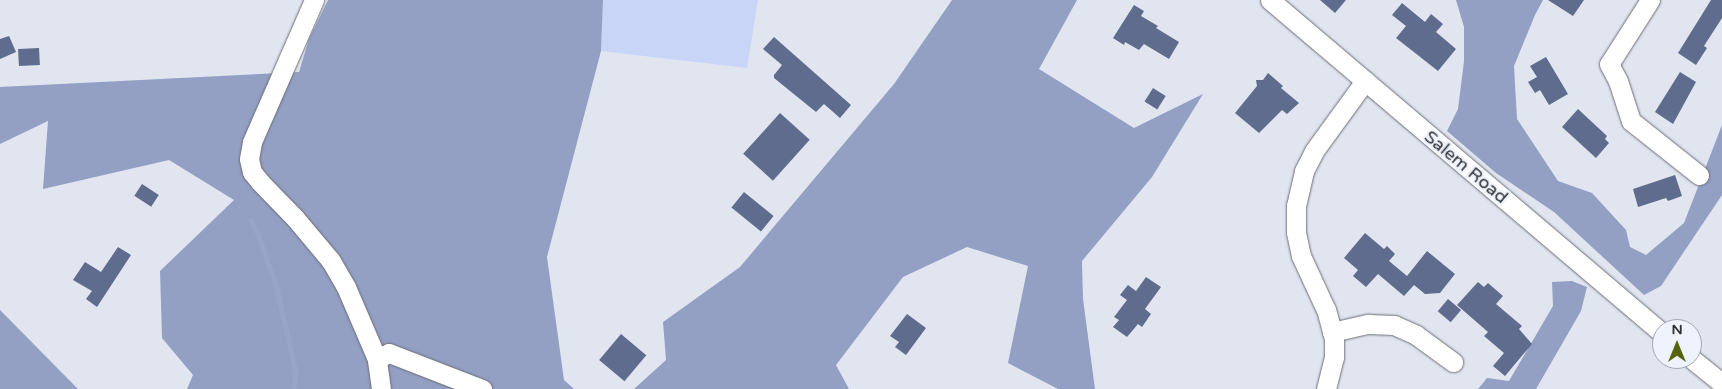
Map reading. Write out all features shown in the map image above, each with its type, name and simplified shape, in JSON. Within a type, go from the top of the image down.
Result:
[{"type":"street","points":[[314,0],[252,142],[249,159],[252,172],[260,182],[295,218],[331,261],[346,288],[377,359],[381,389]]},
{"type":"street","name":"Salem Road","points":[[1270,0],[1652,325]]},
{"type":"street","points":[[1650,0],[1609,64],[1618,81],[1631,120],[1699,176]]},
{"type":"street","points":[[1326,389],[1334,358],[1332,332],[1326,310],[1301,256],[1296,232],[1296,206],[1304,170],[1314,151],[1365,81]]},
{"type":"street","points":[[1332,332],[1368,324],[1394,325],[1416,335],[1452,362]]},
{"type":"street","points":[[377,359],[389,354],[482,389]]},
{"type":"street","points":[[1702,366],[1722,383]]},
{"type":"shaded area","points":[[328,0],[603,0],[601,51],[547,257],[564,380],[574,389],[187,389],[193,375],[162,338],[160,271],[234,200],[169,160],[43,189],[48,121],[0,144],[0,87],[299,72],[309,39]]},
{"type":"shaded area","points":[[603,0],[758,0],[747,68],[601,51]]},
{"type":"shaded area","points":[[952,0],[1077,0],[1039,69],[1134,128],[1203,94],[1152,177],[1082,261],[1083,299],[1095,389],[1058,389],[1008,363],[1028,266],[967,247],[903,277],[836,365],[849,389],[634,389],[666,360],[663,322],[740,267],[894,84]]},
{"type":"shaded area","points":[[1456,0],[1543,0],[1514,66],[1517,119],[1558,181],[1592,193],[1626,230],[1630,247],[1646,255],[1684,223],[1722,125],[1722,195],[1661,286],[1644,295],[1554,212],[1496,173],[1447,131],[1458,109],[1464,61],[1464,27]]},
{"type":"shaded area","points":[[1572,281],[1587,287],[1581,311],[1536,389],[1478,389],[1487,378],[1509,381],[1553,306],[1552,282]]},
{"type":"shaded area","points":[[0,310],[78,389],[0,389]]},
{"type":"building","points":[[1320,0],[1346,0],[1335,13]]},
{"type":"building","points":[[1548,0],[1584,0],[1573,16]]},
{"type":"building","points":[[1711,0],[1722,0],[1722,18],[1704,46],[1707,48],[1696,65],[1678,53]]},
{"type":"building","points":[[1402,3],[1425,22],[1431,14],[1443,24],[1436,32],[1456,49],[1438,71],[1396,38],[1406,26],[1392,15]]},
{"type":"building","points":[[1134,5],[1144,11],[1141,16],[1179,42],[1169,59],[1144,44],[1139,50],[1125,42],[1124,45],[1113,38]]},
{"type":"building","points":[[9,36],[16,52],[0,59],[0,39]]},
{"type":"building","points":[[774,37],[851,105],[840,118],[824,104],[816,112],[774,78],[774,75],[782,65],[763,49]]},
{"type":"building","points":[[39,48],[40,65],[19,66],[18,49]]},
{"type":"building","points":[[1546,57],[1568,94],[1549,105],[1540,90],[1535,93],[1528,82],[1537,77],[1530,66]]},
{"type":"building","points":[[1680,72],[1696,82],[1673,124],[1655,112]]},
{"type":"building","points":[[1268,73],[1283,86],[1281,88],[1299,103],[1287,114],[1282,110],[1259,133],[1235,113],[1257,86],[1256,80],[1263,80]]},
{"type":"building","points":[[1153,88],[1166,96],[1157,110],[1145,102]]},
{"type":"building","points":[[1578,109],[1607,136],[1605,139],[1609,143],[1596,158],[1562,127]]},
{"type":"building","points":[[780,113],[810,140],[773,181],[743,154]]},
{"type":"building","points":[[1675,175],[1682,196],[1668,201],[1666,198],[1638,207],[1633,189]]},
{"type":"building","points":[[142,184],[159,195],[151,207],[134,196]]},
{"type":"building","points":[[744,192],[774,216],[761,231],[731,208]]},
{"type":"building","points":[[1365,233],[1384,249],[1387,246],[1395,254],[1389,261],[1407,276],[1427,251],[1455,274],[1440,293],[1425,294],[1414,285],[1404,296],[1378,274],[1366,287],[1353,276],[1358,270],[1344,258]]},
{"type":"building","points":[[118,247],[131,255],[97,307],[86,299],[92,291],[73,280],[85,262],[101,272]]},
{"type":"building","points":[[1146,277],[1161,287],[1145,309],[1151,314],[1142,327],[1138,324],[1127,337],[1113,327],[1119,320],[1114,317],[1127,300],[1120,295],[1128,285],[1136,291]]},
{"type":"building","points":[[1478,282],[1484,287],[1488,283],[1503,296],[1496,304],[1522,326],[1519,329],[1532,344],[1505,376],[1493,366],[1504,353],[1484,336],[1488,332],[1457,305]]},
{"type":"building","points":[[1448,299],[1461,310],[1451,322],[1438,311]]},
{"type":"building","points":[[907,314],[926,328],[906,355],[895,347],[899,342],[890,336]]},
{"type":"building","points":[[621,334],[646,355],[624,381],[599,360]]},
{"type":"waterway","points":[[251,220],[259,236],[277,288],[296,372],[294,389]]}]
